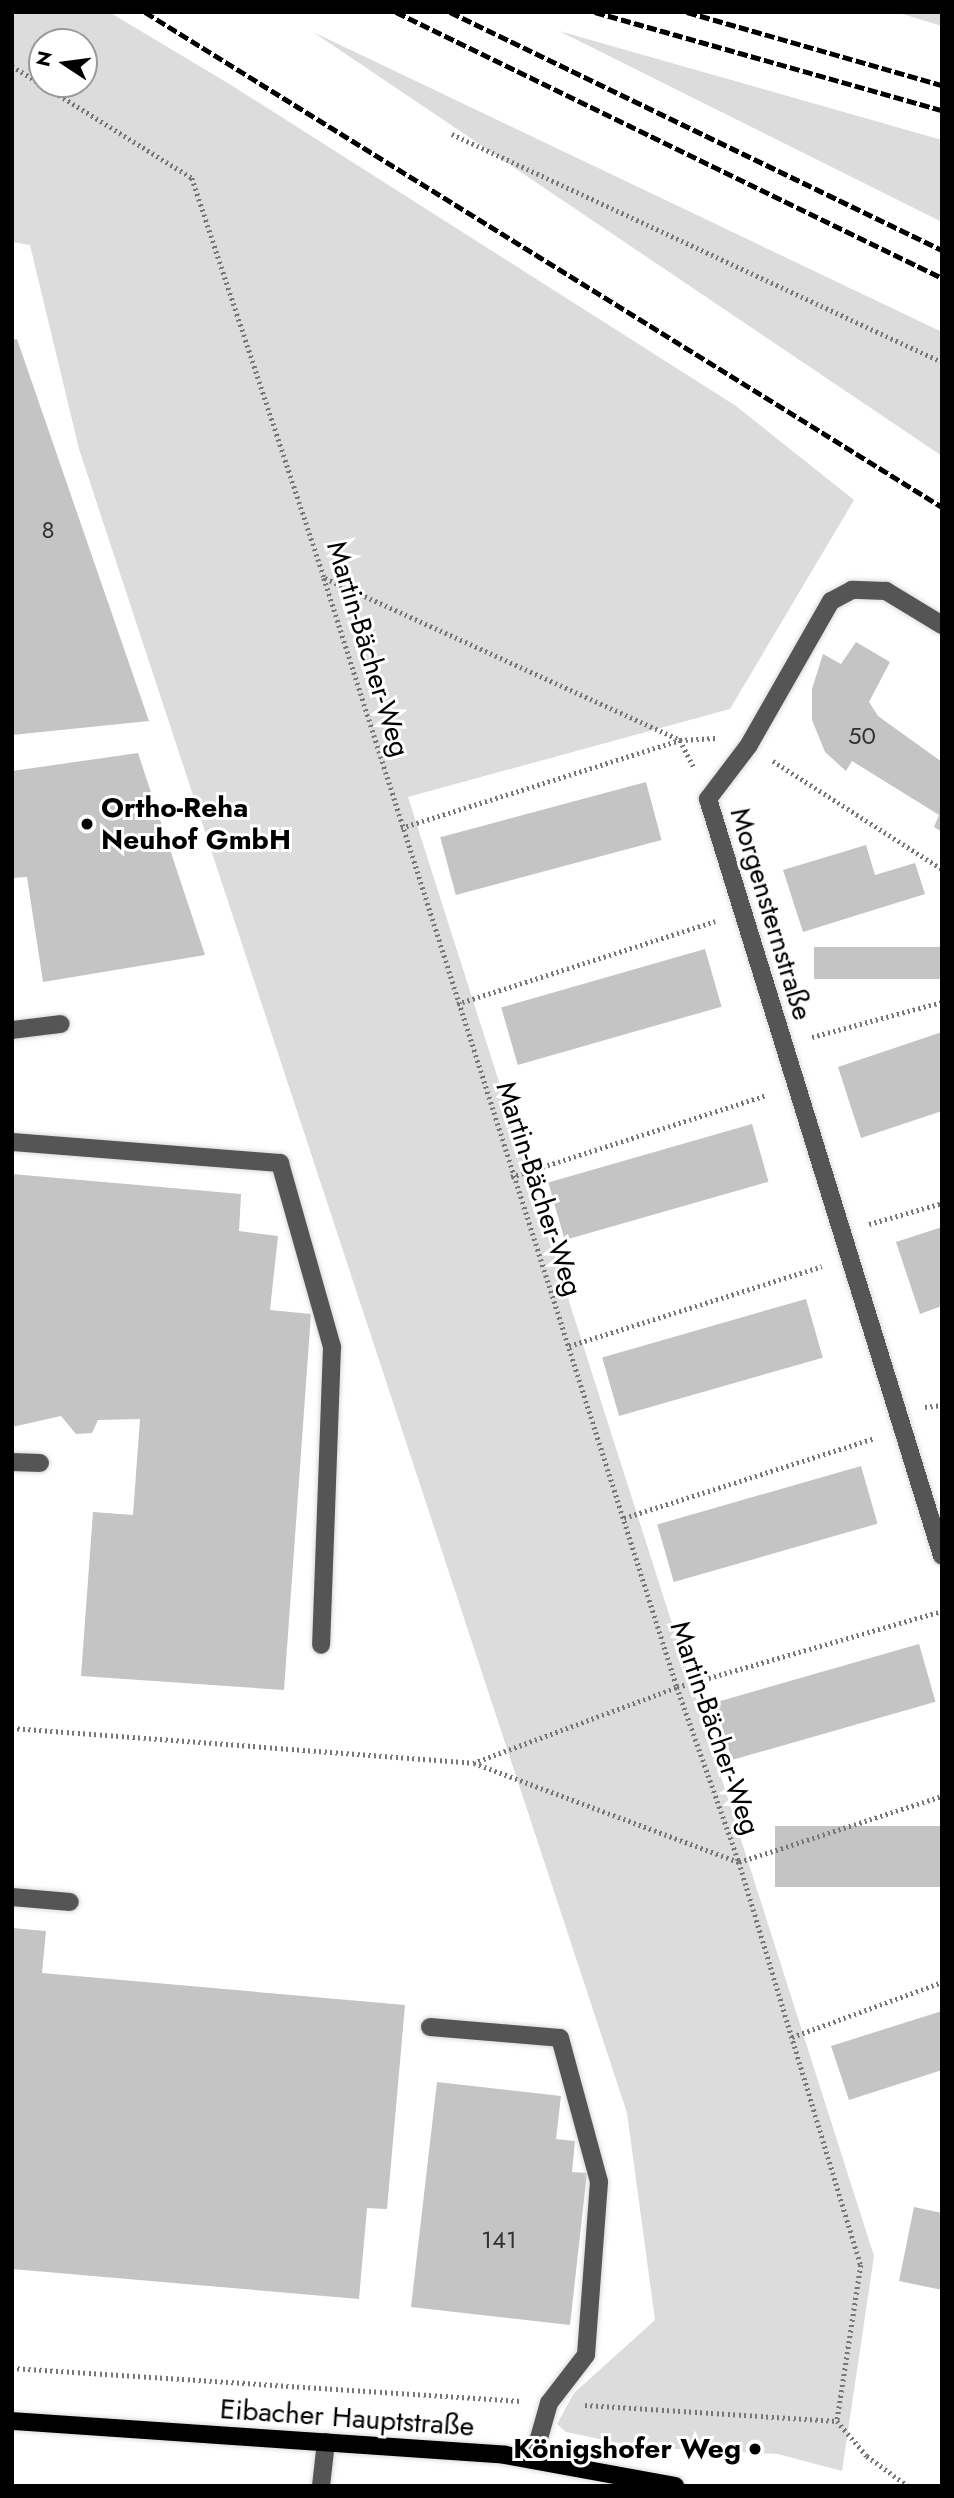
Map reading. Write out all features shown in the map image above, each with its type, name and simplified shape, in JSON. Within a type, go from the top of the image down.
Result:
[{"type":"main road","name":"Eibacher Hauptstraße","points":[[12,2421],[533,2459],[675,2486]]},
{"type":"street","points":[[748,745],[831,601],[852,590],[886,592],[942,625]]},
{"type":"street","name":"Morgensternstraße","points":[[748,745],[708,799],[942,1556]]},
{"type":"street","points":[[12,1030],[61,1024]]},
{"type":"street","points":[[12,1142],[280,1163],[332,1347],[321,1645]]},
{"type":"street","points":[[12,1462],[40,1463]]},
{"type":"street","points":[[12,1897],[70,1902]]},
{"type":"street","points":[[430,2027],[561,2038],[599,2182],[586,2355],[549,2403],[533,2459]]},
{"type":"street","points":[[321,2486],[326,2442]]},
{"type":"path","name":"Martin-Bächer-Weg","points":[[12,66],[192,178],[324,578],[511,1177],[569,1346],[677,1686],[739,1862],[861,2266],[837,2421]]},
{"type":"path","points":[[452,134],[942,362]]},
{"type":"path","points":[[324,578],[680,740]]},
{"type":"path","points":[[401,828],[680,740],[737,737],[942,869]]},
{"type":"path","points":[[457,1004],[743,912]]},
{"type":"path","name":"Morgensternstraße","points":[[785,1045],[942,1002]]},
{"type":"path","points":[[511,1177],[797,1085]]},
{"type":"path","points":[[844,1238],[870,1223],[942,1203]]},
{"type":"path","points":[[569,1346],[850,1257]]},
{"type":"path","points":[[624,1518],[903,1429]]},
{"type":"path","points":[[473,1763],[677,1686],[942,1611]]},
{"type":"path","points":[[12,1728],[473,1763],[739,1862],[942,1796]]},
{"type":"path","points":[[792,2037],[942,1982]]},
{"type":"path","points":[[12,2368],[837,2421],[867,2456],[908,2486]]},
{"type":"shaded area","points":[[12,12],[109,12],[231,85],[736,406],[854,500],[730,709],[408,797],[874,2256],[842,2471],[778,2454],[638,2447],[566,2432],[557,2424],[574,2393],[655,2320],[627,2113],[79,449],[30,245],[12,242]]},
{"type":"shaded area","points":[[896,12],[942,12],[942,26]]},
{"type":"shaded area","points":[[559,31],[942,140],[942,222]]},
{"type":"shaded area","points":[[313,32],[942,332],[942,456]]},
{"type":"building","points":[[17,339],[149,721],[12,735],[12,340]]},
{"type":"building","points":[[856,642],[890,662],[869,702],[878,716],[942,762],[942,832],[934,827],[939,815],[852,761],[846,771],[825,752],[812,720],[812,689],[823,654],[841,664]]},
{"type":"building","name":"Ortho-Reha Neuhof GmbH","points":[[138,753],[205,955],[43,982],[27,877],[12,878],[12,771]]},
{"type":"building","points":[[646,782],[662,840],[456,895],[440,837]]},
{"type":"building","points":[[866,845],[875,875],[915,863],[925,894],[803,932],[783,870]]},
{"type":"building","points":[[814,947],[942,947],[942,979],[814,979]]},
{"type":"building","points":[[705,949],[722,1007],[518,1065],[501,1007]]},
{"type":"building","points":[[942,1032],[942,1111],[861,1138],[838,1067]]},
{"type":"building","points":[[752,1124],[769,1182],[565,1240],[548,1182]]},
{"type":"building","points":[[12,1174],[241,1194],[239,1231],[278,1236],[270,1310],[311,1314],[284,1690],[81,1676],[93,1512],[133,1515],[140,1419],[98,1420],[92,1433],[76,1434],[61,1416],[12,1427]]},
{"type":"building","points":[[942,1227],[942,1306],[920,1314],[896,1242]]},
{"type":"building","points":[[806,1299],[823,1358],[619,1416],[602,1357]]},
{"type":"building","points":[[861,1466],[878,1524],[674,1582],[657,1524]]},
{"type":"building","points":[[919,1644],[936,1702],[732,1760],[715,1702]]},
{"type":"building","points":[[775,1826],[942,1826],[942,1887],[775,1887]]},
{"type":"building","points":[[12,1928],[46,1931],[42,1973],[405,2005],[387,2209],[367,2208],[359,2299],[12,2269]]},
{"type":"building","points":[[942,2011],[942,2070],[849,2100],[831,2046]]},
{"type":"building","points":[[437,2082],[561,2096],[556,2139],[575,2141],[572,2172],[587,2173],[570,2325],[411,2307]]},
{"type":"building","points":[[914,2207],[942,2213],[942,2290],[899,2281]]},
{"type":"railway","points":[[145,12],[942,507]]},
{"type":"railway","points":[[396,12],[942,278]]},
{"type":"railway","points":[[450,12],[942,250]]},
{"type":"railway","points":[[595,12],[942,110]]},
{"type":"railway","points":[[687,12],[942,85]]},
{"type":"place","name":"Ortho-Reha Neuhof GmbH","points":[[87,824]]},
{"type":"place","name":"Königshofer Weg","points":[[755,2449]]}]
